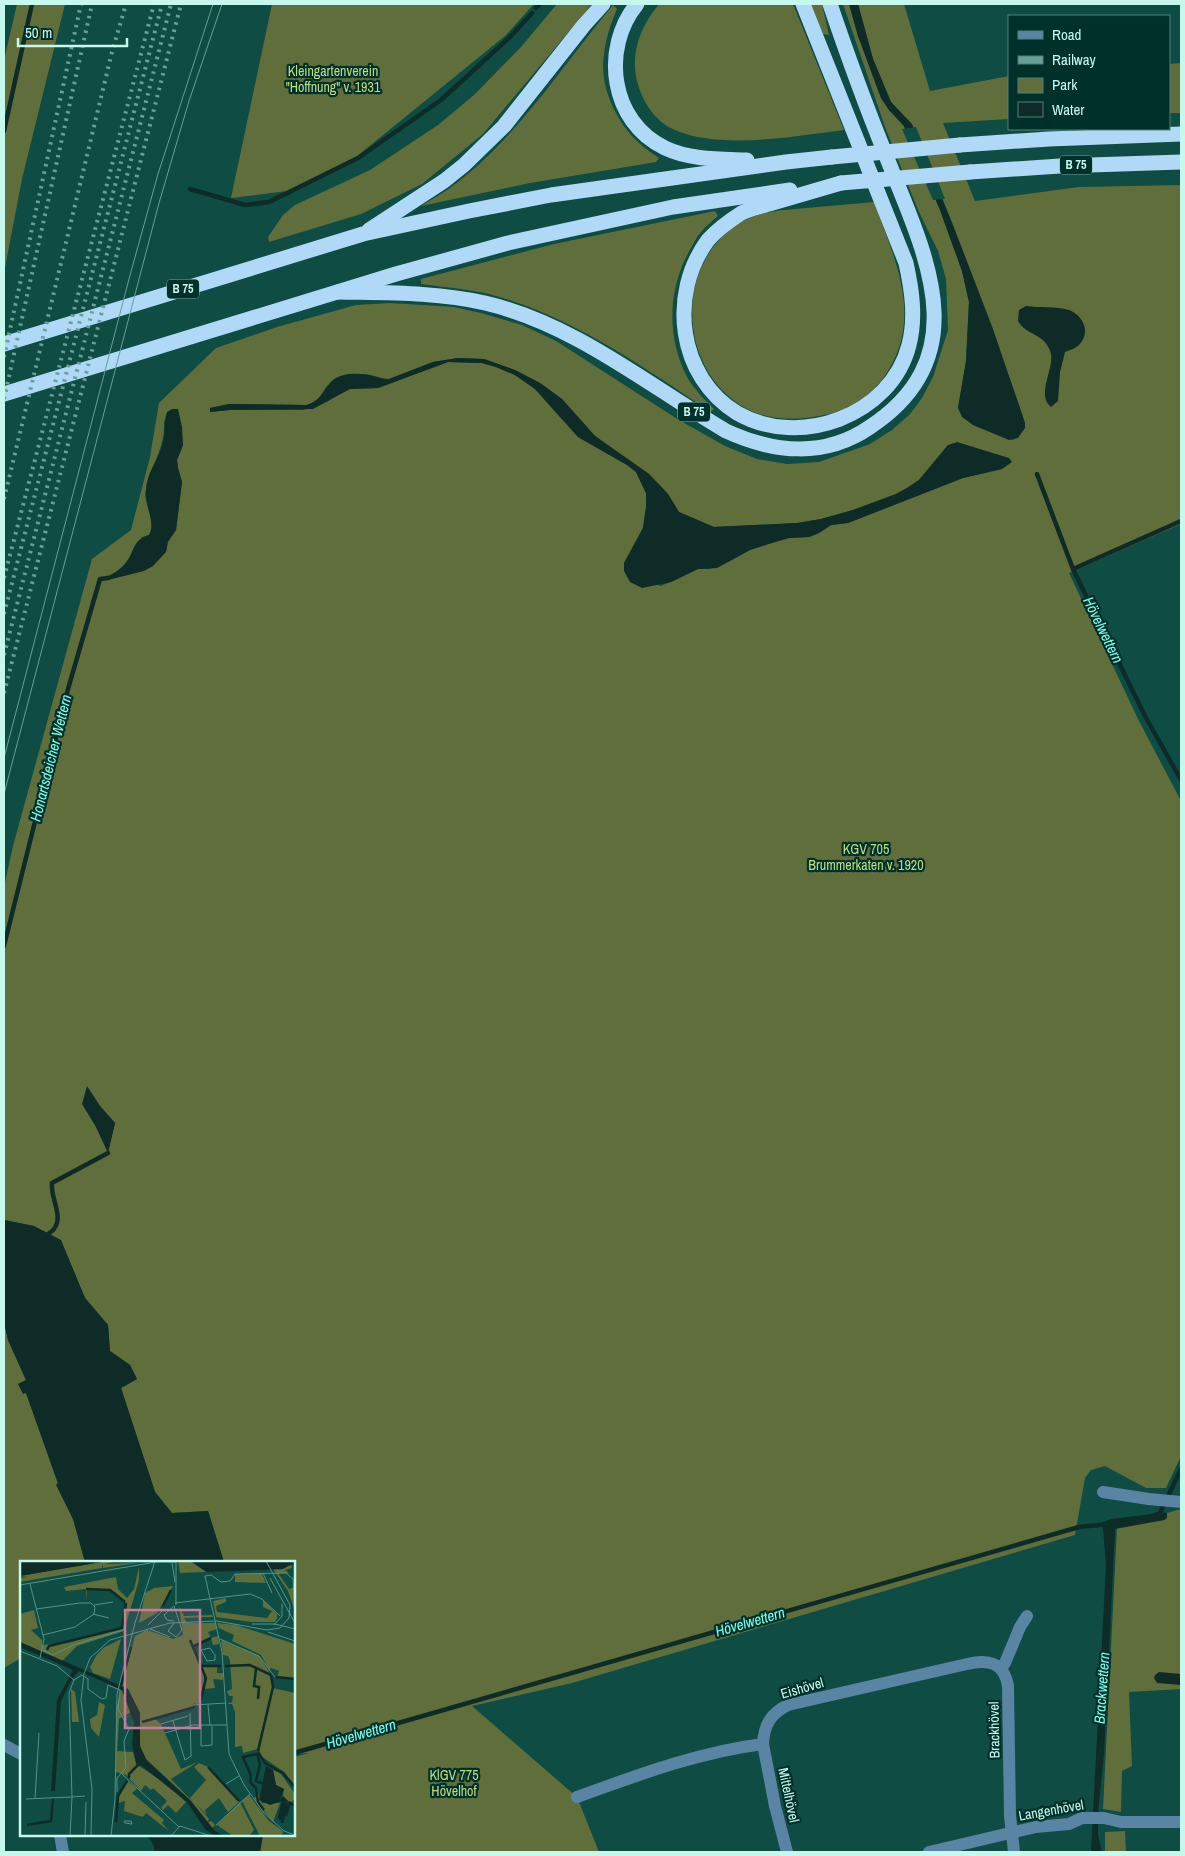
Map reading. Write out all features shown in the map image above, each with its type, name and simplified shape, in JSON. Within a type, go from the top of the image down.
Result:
[{"type":"highway","name":"B 75","points":[[362,234],[416,197],[444,181],[464,165],[510,118],[603,4]]},
{"type":"highway","name":"B 75","points":[[637,4],[621,32],[615,59],[615,72],[621,99],[626,111],[642,131],[664,148],[679,153],[712,159],[786,162]]},
{"type":"highway","name":"B 75","points":[[804,4],[906,263],[911,286],[912,325],[909,346],[894,378],[883,392],[854,414],[834,422],[794,428],[772,426],[755,421],[737,413],[722,401],[698,372],[691,356],[684,330],[683,306],[688,282],[709,240],[743,212],[841,182]]},
{"type":"highway","name":"B 75","points":[[338,292],[420,294],[455,298],[486,303],[526,316],[561,330],[593,348],[726,431],[748,441],[768,447],[794,449],[821,448],[843,442],[866,430],[898,406],[921,373],[934,329],[935,307],[925,254],[856,82],[830,4]]},
{"type":"highway","name":"B 75","points":[[4,344],[362,234],[541,197],[832,157],[1049,139],[1181,134]]},
{"type":"highway","name":"B 75","points":[[4,394],[476,252],[623,217],[712,200],[841,182],[1060,166],[1181,162]]},
{"type":"street","points":[[1102,1492],[1179,1502]]},
{"type":"street","points":[[1001,1668],[1027,1616]]},
{"type":"street","name":"Eishövel","points":[[763,1744],[769,1720],[773,1714],[788,1705],[977,1662],[990,1663],[1001,1668]]},
{"type":"street","name":"Brackhövel","points":[[1001,1668],[1007,1680],[1009,1698],[1014,1852]]},
{"type":"street","points":[[577,1797],[659,1767],[746,1746],[763,1744]]},
{"type":"street","name":"Mittelhövel","points":[[763,1744],[775,1806],[787,1852]]},
{"type":"street","points":[[4,1745],[20,1753]]},
{"type":"street","name":"Langenhövel","points":[[929,1852],[1036,1827],[1068,1824],[1082,1818],[1104,1818],[1121,1822],[1181,1822]]},
{"type":"street","points":[[60,1836],[63,1852]]},
{"type":"green space","points":[[17,4],[65,4],[22,179],[4,273],[4,60]]},
{"type":"green space","name":"Kleingartenverein \"Hoffnung\" v. 1931","points":[[272,4],[534,4],[505,36],[356,157],[287,191],[231,198]]},
{"type":"green space","points":[[557,4],[592,4],[483,134],[422,184],[361,214],[269,242],[268,237],[283,215],[295,205],[370,170],[438,125],[474,95],[521,47]]},
{"type":"green space","points":[[659,4],[793,4],[844,130],[781,138],[736,140],[693,136],[675,130],[661,122],[650,110],[642,96],[635,70],[636,50],[642,30]]},
{"type":"green space","points":[[811,4],[822,4],[829,35],[823,34]]},
{"type":"green space","points":[[843,4],[849,4],[858,36],[881,98],[904,126],[940,210],[962,271],[969,302],[966,361],[958,408],[973,425],[1013,440],[1025,428],[1025,423],[1012,385],[969,270],[908,120],[891,102],[873,59],[858,4],[904,4],[930,91],[1008,76],[1008,119],[943,123],[975,201],[1079,187],[1181,185],[1181,524],[1069,573],[1138,719],[1181,801],[1181,1456],[1166,1488],[1146,1488],[1105,1466],[1091,1470],[1085,1478],[1075,1535],[572,1683],[472,1706],[577,1797],[599,1852],[260,1852],[263,1836],[295,1836],[295,1757],[309,1753],[295,1754],[295,1561],[224,1561],[208,1511],[172,1513],[155,1492],[121,1388],[137,1379],[130,1365],[110,1351],[108,1325],[85,1298],[61,1241],[34,1226],[4,1220],[4,887],[13,846],[92,559],[131,530],[150,457],[159,403],[216,348],[277,327],[356,305],[390,303],[454,307],[522,325],[556,341],[679,420],[725,446],[757,459],[787,464],[819,462],[870,444],[892,430],[910,414],[922,398],[933,377],[948,330],[946,279],[938,251],[918,210],[885,127]],"holes":[[[458,358],[484,359],[515,370],[540,383],[562,399],[595,436],[649,474],[668,494],[679,512],[714,527],[797,523],[821,519],[853,510],[896,494],[919,480],[948,445],[1002,469],[963,478],[848,523],[831,525],[809,537],[789,538],[750,550],[728,562],[710,569],[698,569],[660,586],[624,563],[643,528],[646,507],[646,493],[636,472],[578,437],[535,389],[515,375],[496,367],[482,363],[448,362],[378,388],[350,389],[327,402],[303,410],[230,410],[210,412],[210,408],[229,404],[307,405],[319,399],[332,381],[373,376],[389,379],[433,362]],[[164,420],[183,445],[177,460],[182,482],[176,530],[167,542],[166,552],[108,576],[124,565],[142,537],[149,535],[151,530],[151,520],[145,493],[161,444]],[[87,1087],[115,1123],[108,1152],[96,1127]]]},
{"type":"green space","points":[[613,5],[617,9],[607,36],[603,66],[606,90],[622,123],[638,142],[659,158],[656,162],[530,183],[421,206],[450,188],[474,169],[496,147],[537,101]]},
{"type":"green space","points":[[1181,63],[1181,113],[1170,113],[1170,64]]},
{"type":"green space","points":[[874,202],[898,270],[903,292],[904,315],[902,337],[895,359],[881,381],[863,399],[841,411],[813,417],[792,419],[770,417],[740,405],[719,386],[704,363],[695,337],[692,310],[696,283],[706,257],[723,236],[754,216],[784,210]]},
{"type":"green space","points":[[715,211],[718,216],[698,235],[683,263],[674,295],[672,312],[673,328],[680,361],[693,386],[714,409],[711,412],[632,360],[549,315],[489,294],[421,284],[421,279],[554,244]]},
{"type":"green space","points":[[4,1322],[8,1340],[26,1380],[18,1384],[26,1393],[57,1485],[73,1519],[85,1561],[20,1561],[20,1659],[4,1668]]},
{"type":"green space","points":[[1181,1509],[1181,1689],[1129,1692],[1132,1766],[1122,1771],[1121,1812],[1103,1809],[1117,1527],[1164,1520],[1167,1518],[1167,1513]]},
{"type":"green space","points":[[1125,1831],[1126,1852],[1105,1852],[1105,1832]]},
{"type":"water","points":[[849,4],[858,4],[873,59],[891,102],[912,124],[953,225],[993,329],[1025,423],[1025,428],[1018,438],[1009,440],[973,425],[962,417],[958,408],[966,361],[969,302],[962,271],[940,210],[904,126],[881,98],[858,36]]},
{"type":"water","points":[[1026,306],[1069,310],[1079,316],[1084,325],[1085,335],[1083,340],[1076,347],[1065,352],[1060,372],[1058,401],[1051,407],[1045,396],[1045,389],[1051,354],[1045,342],[1026,330],[1018,321],[1019,310]]},
{"type":"water","points":[[458,358],[484,359],[515,370],[540,383],[562,399],[595,436],[649,474],[668,494],[679,512],[714,527],[797,523],[821,519],[853,510],[907,488],[919,480],[948,445],[957,442],[1009,458],[1012,462],[1002,469],[963,478],[848,523],[831,525],[809,537],[789,538],[768,544],[750,550],[717,568],[698,569],[671,582],[642,588],[630,582],[624,571],[624,563],[643,528],[646,507],[646,493],[636,472],[578,437],[535,389],[515,375],[496,367],[482,363],[448,362],[378,388],[350,389],[313,409],[210,412],[210,408],[229,404],[307,405],[316,400],[332,381],[341,376],[358,374],[389,379],[433,362]]},
{"type":"water","points":[[172,409],[178,409],[183,445],[177,460],[182,482],[176,530],[168,542],[166,552],[153,566],[144,571],[108,580],[108,576],[125,564],[138,541],[149,535],[151,531],[151,521],[146,499],[147,481],[163,442],[167,412]]},
{"type":"water","points":[[87,1086],[100,1106],[115,1123],[108,1153],[96,1127],[82,1104]]},
{"type":"water","points":[[4,1220],[34,1226],[61,1240],[85,1298],[108,1325],[110,1351],[130,1365],[137,1379],[121,1388],[155,1492],[172,1513],[208,1511],[224,1561],[85,1561],[73,1519],[56,1485],[58,1483],[26,1393],[23,1394],[18,1384],[26,1380],[8,1340],[4,1322]]},
{"type":"water","name":"Brackwettern","points":[[1157,1512],[1167,1513],[1167,1518],[1115,1529],[1104,1754],[1098,1812],[1098,1835],[1102,1852],[1091,1852],[1106,1565],[1104,1522],[1111,1519]]},
{"type":"water","points":[[1159,1672],[1181,1674],[1181,1685],[1157,1683],[1154,1678]]},
{"type":"water","points":[[148,1836],[263,1836],[260,1852],[154,1852],[154,1846]]},
{"type":"pier","points":[[916,127],[945,199],[933,200],[902,129]]},
{"type":"waterway","points":[[4,131],[32,4]]},
{"type":"waterway","points":[[536,8],[540,4]]},
{"type":"waterway","points":[[190,189],[245,205],[269,202],[358,158],[441,100],[511,36],[532,13]]},
{"type":"waterway","name":"Hövelwettern","points":[[1037,474],[1073,569],[1145,716],[1181,780]]},
{"type":"waterway","points":[[1073,569],[1181,521]]},
{"type":"waterway","name":"Honartsdeicher Wettern","points":[[4,946],[68,689],[100,579],[108,578]]},
{"type":"waterway","name":"Honartsdeicher Wettern","points":[[45,1237],[54,1229],[58,1218],[52,1183],[108,1153]]},
{"type":"waterway","name":"Hövelwettern","points":[[1158,1517],[1181,1469]]},
{"type":"waterway","name":"Hövelwettern","points":[[295,1753],[1079,1527],[1108,1524]]},
{"type":"tram line","points":[[4,758],[158,174],[213,4]]},
{"type":"tram line","points":[[4,794],[159,203],[189,101],[222,4]]},
{"type":"railway","points":[[4,357],[81,4]]},
{"type":"railway","points":[[4,399],[92,4]]},
{"type":"railway","points":[[4,499],[112,52],[126,4]]},
{"type":"railway","points":[[4,578],[154,4]]},
{"type":"railway","points":[[4,614],[162,4]]},
{"type":"railway","points":[[4,655],[171,4]]},
{"type":"railway","points":[[4,693],[181,4]]},
{"type":"park label","name":"KGV 705 Brummerkaten v. 1920","points":[[866,858]]},
{"type":"park label","name":"KlGV 775 Hövelhof","points":[[454,1784]]}]
